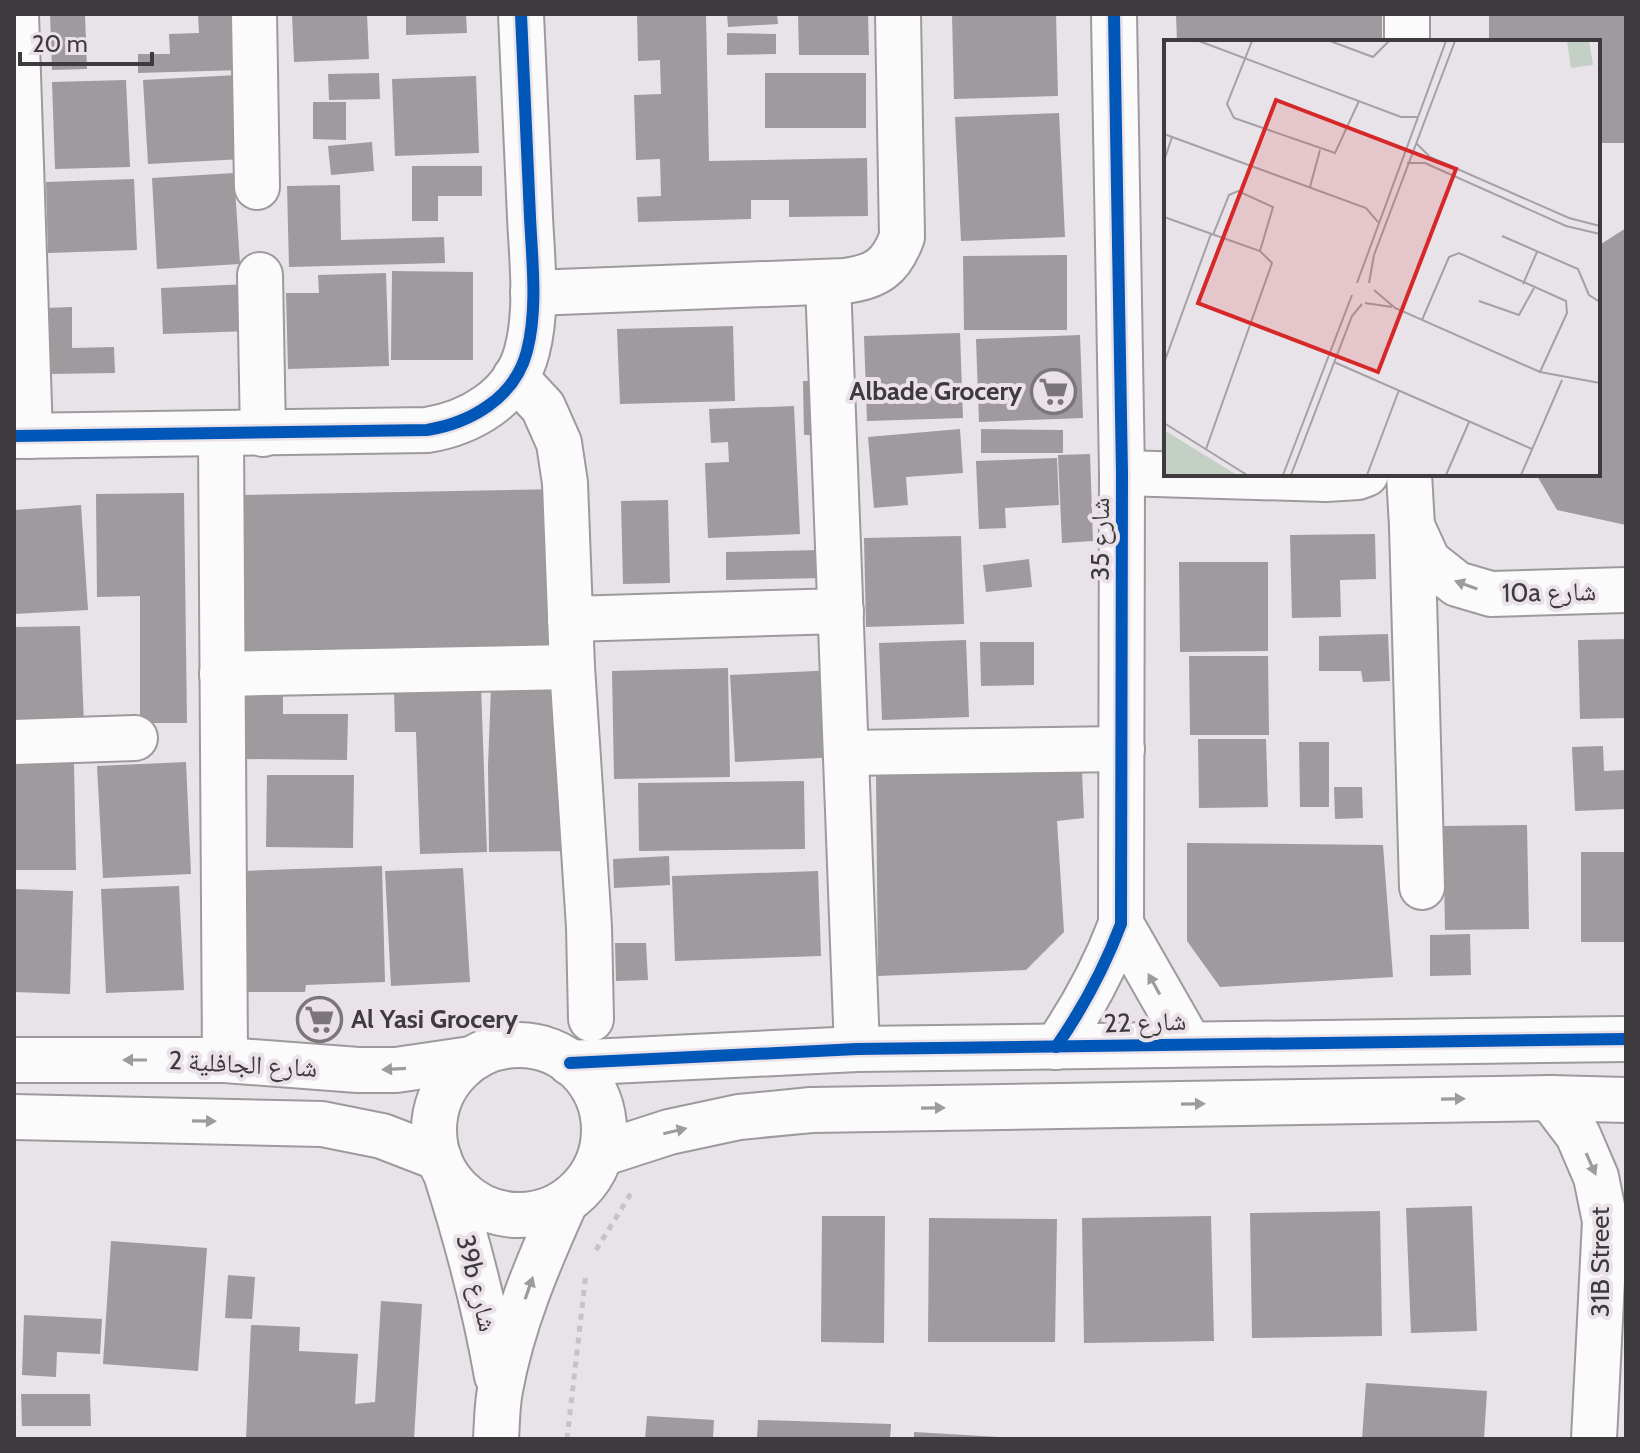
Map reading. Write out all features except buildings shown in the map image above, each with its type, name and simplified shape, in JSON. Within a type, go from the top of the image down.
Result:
[{"type":"street","points":[[16,14],[22,436],[427,430],[453,426],[478,414],[499,398],[515,377],[527,352],[533,293],[521,14]]},
{"type":"street","points":[[254,14],[257,187]]},
{"type":"street","points":[[533,293],[828,282],[864,279],[881,270],[895,255],[902,237],[898,14]]},
{"type":"street","name":"شارع 35","points":[[1056,1047],[1105,968],[1121,924],[1122,473],[1114,14]]},
{"type":"street","points":[[1407,14],[1407,40]]},
{"type":"street","points":[[225,1060],[222,674],[242,434],[260,275]]},
{"type":"street","points":[[828,282],[857,1049]]},
{"type":"street","points":[[515,377],[543,407],[559,443],[565,483],[572,667],[589,927],[591,1019]]},
{"type":"street","points":[[1122,473],[1164,474]]},
{"type":"street","points":[[1224,476],[1326,479],[1361,476]]},
{"type":"street","name":"10a شارع","points":[[1409,476],[1412,526],[1428,561],[1457,584],[1491,594],[1626,590]]},
{"type":"street","points":[[1412,526],[1422,887]]},
{"type":"street","points":[[570,619],[841,611]]},
{"type":"street","points":[[222,674],[572,667]]},
{"type":"street","points":[[14,742],[135,738]]},
{"type":"street","points":[[846,753],[1122,749]]},
{"type":"street","points":[[1121,924],[1189,1043]]},
{"type":"street","name":"شارع 22","points":[[570,1063],[857,1049],[1626,1039]]},
{"type":"street","points":[[521,1045],[546,1049],[570,1063],[588,1081],[599,1103],[604,1129],[601,1154],[587,1181],[565,1203],[523,1215],[501,1213],[480,1206],[462,1193],[443,1168],[434,1131],[438,1104],[450,1079],[471,1059],[494,1048],[521,1045]]},
{"type":"street","name":"شارع الجافلية 2","points":[[14,1060],[225,1060],[396,1070],[471,1059]]},
{"type":"street","points":[[601,1154],[669,1132],[739,1117],[811,1110],[1550,1098],[1626,1100]]},
{"type":"street","name":"31B Street","points":[[1550,1098],[1578,1135],[1596,1177],[1605,1221],[1594,1439]]},
{"type":"street","points":[[14,1117],[322,1124],[382,1136],[443,1168]]},
{"type":"street","name":"39b شارع","points":[[443,1168],[473,1261],[500,1390]]},
{"type":"street","name":"39b شارع","points":[[496,1439],[500,1390],[516,1326],[538,1263],[565,1203]]},
{"type":"path","points":[[595,1251],[669,1132]]},
{"type":"path","points":[[567,1439],[587,1265]]},
{"type":"cycle path","points":[[14,436],[427,430],[459,421],[489,406],[521,368],[532,318],[533,267],[521,14]]},
{"type":"cycle path","points":[[1056,1047],[1092,988],[1121,924],[1122,473],[1114,14]]},
{"type":"cycle path","points":[[570,1063],[857,1049],[1626,1039]]},
{"type":"place","name":"Albade Grocery","points":[[1053,391]]},
{"type":"place","name":"Al Yasi Grocery","points":[[320,1019]]}]
